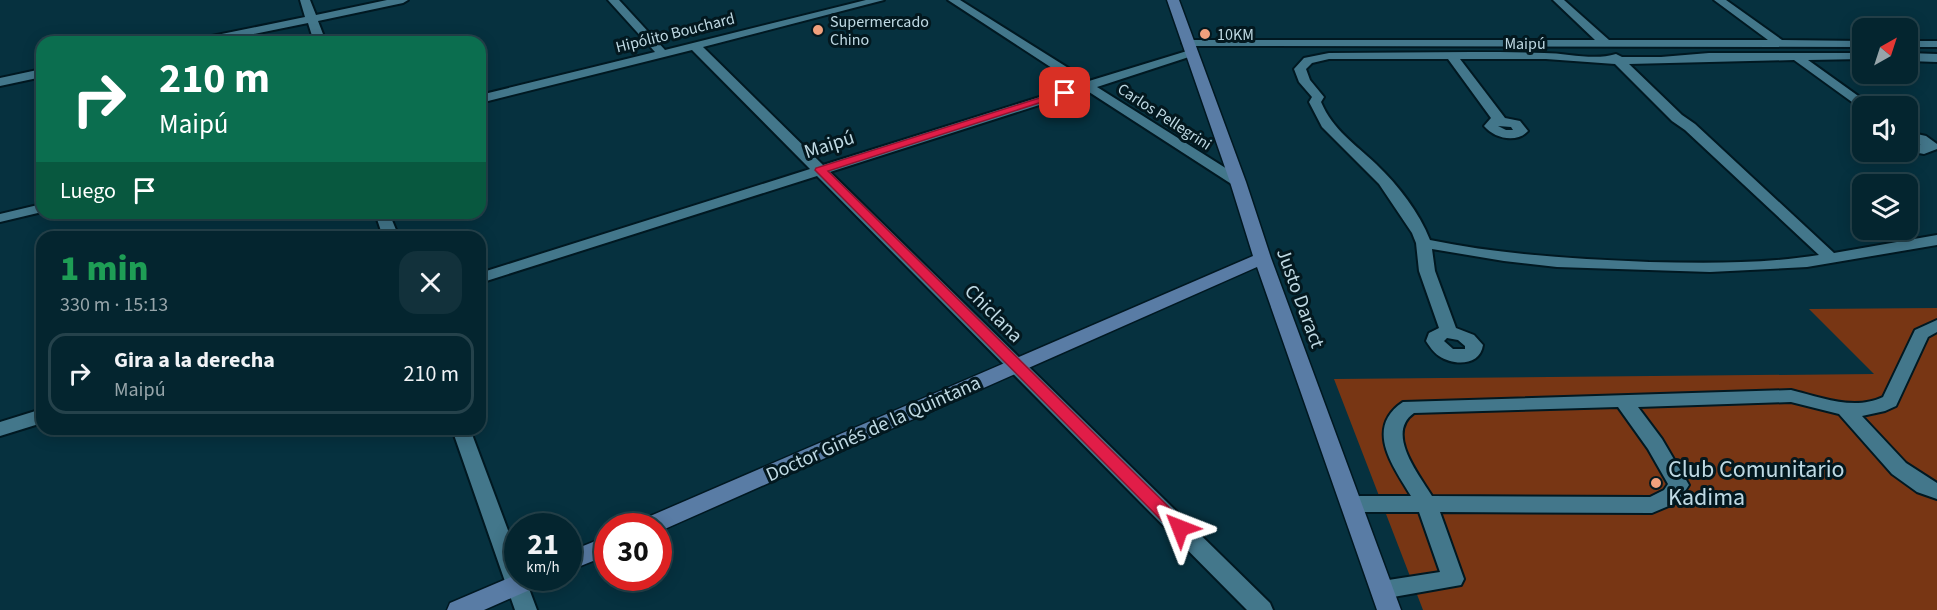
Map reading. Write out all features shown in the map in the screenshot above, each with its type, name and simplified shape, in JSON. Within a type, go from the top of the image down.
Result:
[{"type":"street","points":[[305,0],[318,36]]},
{"type":"street","points":[[227,36],[404,0]]},
{"type":"street","points":[[613,0],[663,54]]},
{"type":"street","name":"Hipólito Bouchard","points":[[486,98],[879,0]]},
{"type":"street","name":"Carlos Pellegrini","points":[[953,0],[1238,182]]},
{"type":"street","name":"Justo Daract","points":[[1173,0],[1238,182],[1262,258],[1385,600]]},
{"type":"street","points":[[1558,0],[1677,118],[1831,258]]},
{"type":"street","points":[[1719,0],[1780,44]]},
{"type":"street","name":"Maipú","points":[[486,276],[1088,86],[1189,48],[1603,43],[1852,44]]},
{"type":"street","points":[[1918,44],[1937,44]]},
{"type":"street","name":"Chiclana","points":[[695,45],[1262,610]]},
{"type":"street","points":[[1449,332],[1427,271],[1424,243],[1407,211],[1381,176],[1324,124],[1315,102],[1318,97],[1301,78],[1300,69],[1308,60],[1329,56],[1546,56],[1619,61],[1686,60],[1709,57],[1852,56]]},
{"type":"street","points":[[1450,56],[1500,121]]},
{"type":"street","points":[[1797,57],[1852,97]]},
{"type":"street","points":[[1918,57],[1937,58]]},
{"type":"street","points":[[0,82],[36,74]]},
{"type":"street","points":[[1918,138],[1932,147],[1924,150],[1918,149]]},
{"type":"street","points":[[0,218],[36,209]]},
{"type":"street","points":[[1424,243],[1492,257],[1561,263],[1739,268],[1791,265],[1937,240]]},
{"type":"street","name":"Doctor Ginés de la Quintana","points":[[672,516],[1262,258]]},
{"type":"street","points":[[1385,600],[1453,579],[1427,505],[1396,457],[1393,425],[1398,414],[1410,407],[1791,396],[1844,408],[1861,409],[1882,406],[1890,401],[1921,334],[1937,325]]},
{"type":"street","points":[[1351,504],[1652,505],[1671,496],[1679,485],[1655,444],[1624,402]]},
{"type":"street","points":[[1844,408],[1907,476],[1937,491]]},
{"type":"street","points":[[0,429],[36,418]]},
{"type":"street","points":[[464,435],[504,531]]},
{"type":"street","points":[[459,610],[504,590]]},
{"type":"street","points":[[525,591],[526,610]]},
{"type":"shaded area","name":"Club Comunitario Kadima","points":[[1937,308],[1937,610],[1423,610],[1334,379],[1874,374],[1809,309]]},
{"type":"place","name":"Supermercado Chino","points":[[818,30]]},
{"type":"place","name":"10KM","points":[[1205,34]]},
{"type":"place","name":"Club Comunitario Kadima","points":[[1656,483]]},
{"type":"route","points":[[1065,93],[820,170],[1180,528]]}]
